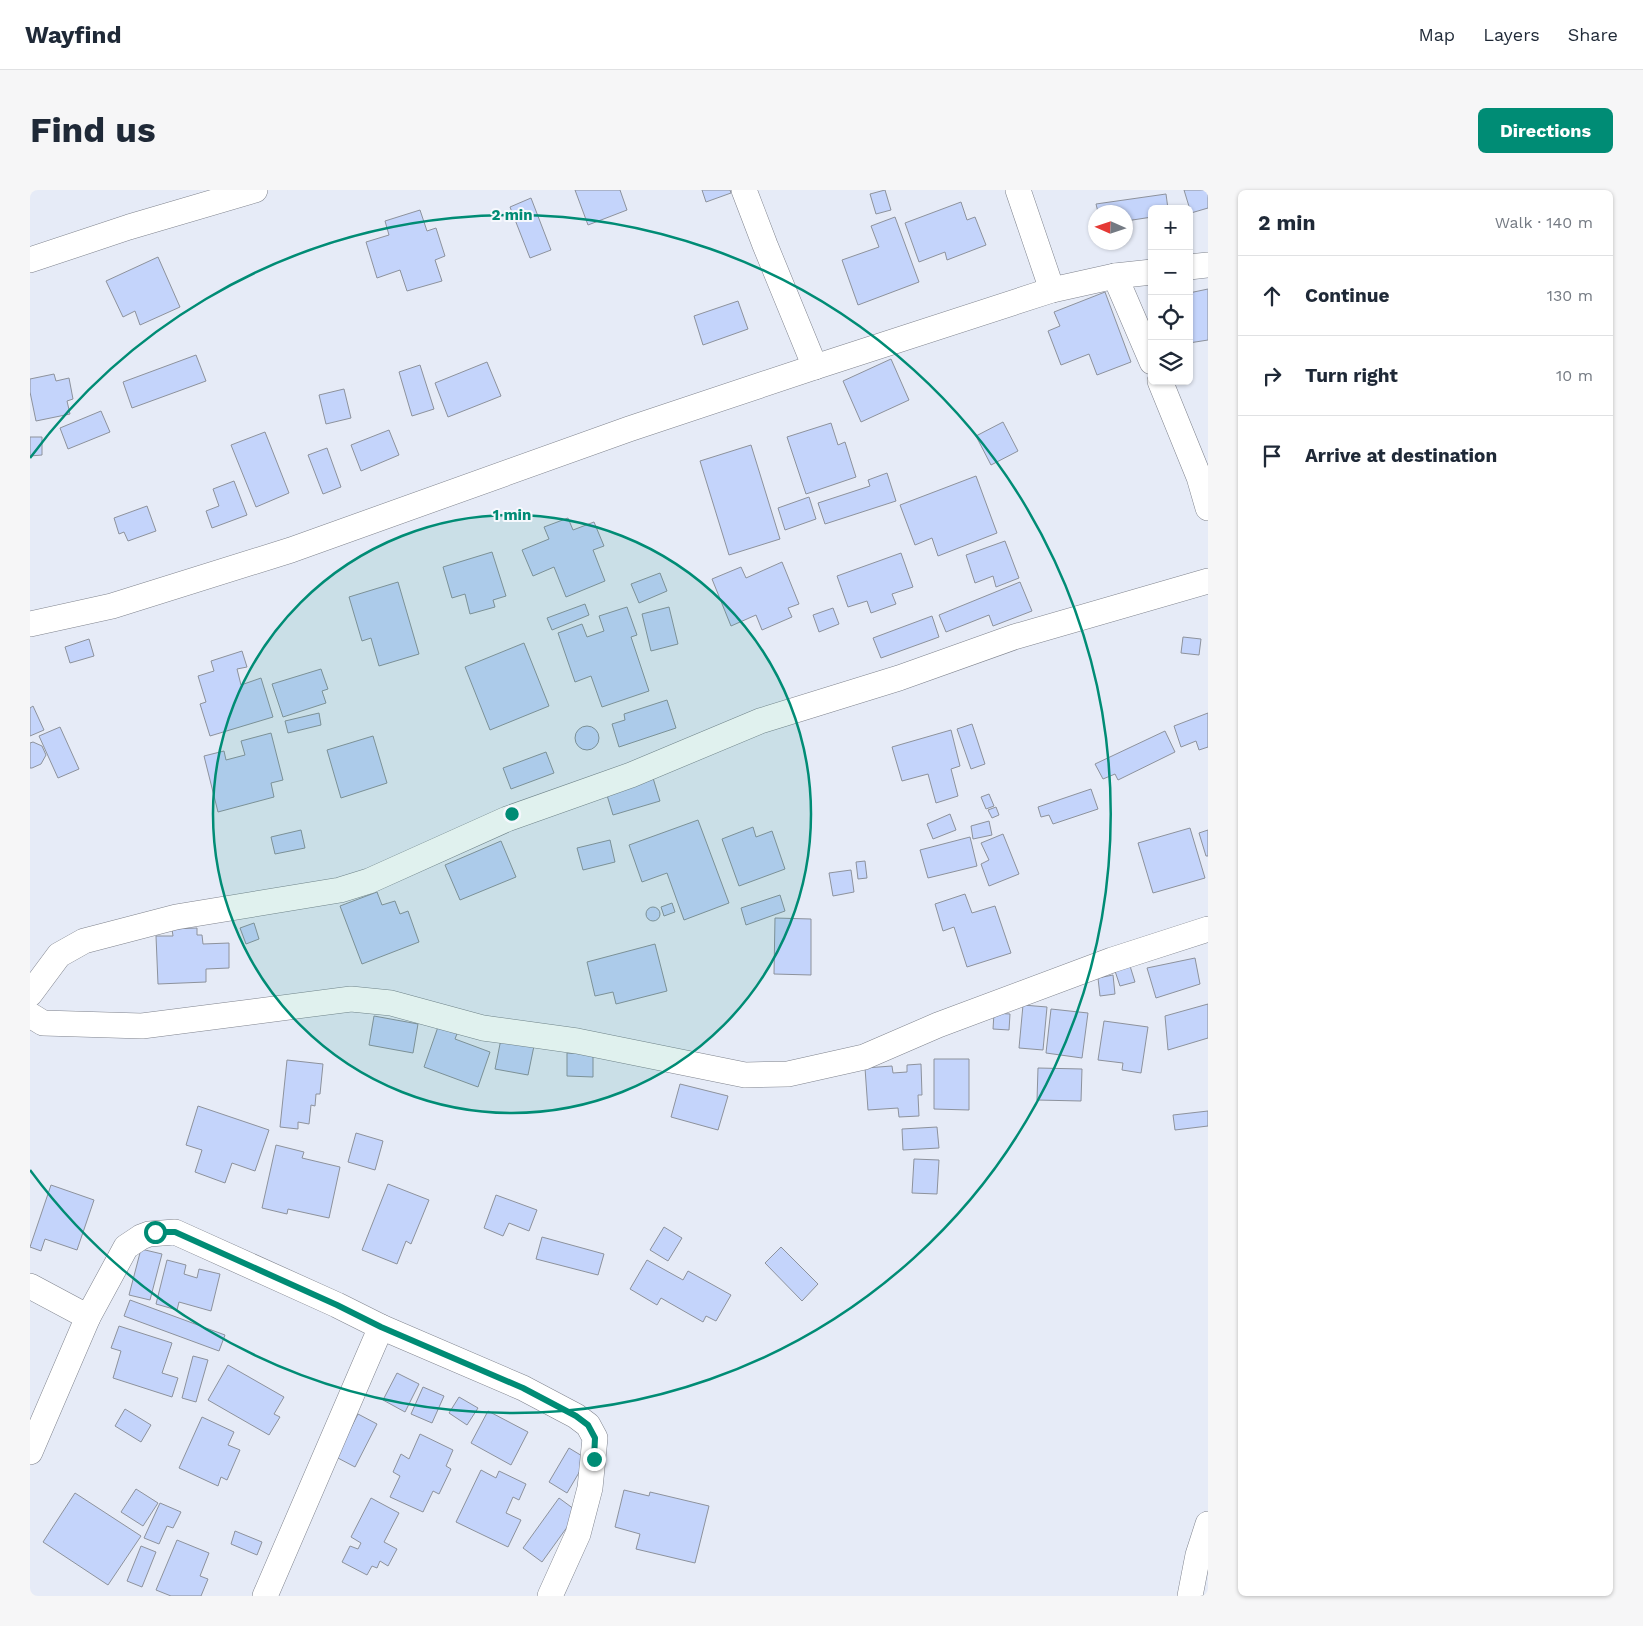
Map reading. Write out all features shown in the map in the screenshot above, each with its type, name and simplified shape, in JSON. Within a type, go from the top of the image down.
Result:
[{"type":"street","points":[[30,260],[129,227],[255,190]]},
{"type":"street","points":[[744,190],[815,366]]},
{"type":"street","points":[[1018,190],[1052,290]]},
{"type":"street","points":[[1193,267],[1208,265]]},
{"type":"street","points":[[30,624],[112,606],[291,550],[629,429],[815,366],[1052,290],[1115,276],[1148,272]]},
{"type":"street","points":[[1115,276],[1148,353]]},
{"type":"street","points":[[1162,385],[1199,477],[1208,508]]},
{"type":"street","points":[[30,994],[59,955],[84,941],[176,917],[340,890],[369,881],[507,819],[631,775],[760,721],[899,678],[1014,637],[1208,581]]},
{"type":"street","points":[[30,1015],[43,1023],[142,1026],[351,999],[391,1003],[483,1028],[578,1041],[745,1075],[788,1074],[864,1057],[938,1025],[1112,960],[1208,929]]},
{"type":"street","points":[[30,1452],[88,1317],[126,1247],[149,1234],[175,1232],[337,1305],[381,1327],[523,1388],[576,1416],[588,1425],[595,1438],[590,1488],[578,1534],[550,1596]]},
{"type":"street","points":[[30,1286],[88,1317]]},
{"type":"street","points":[[265,1596],[381,1327]]},
{"type":"street","points":[[1190,1596],[1198,1555],[1208,1524]]},
{"type":"building","points":[[575,190],[620,190],[627,210],[588,225]]},
{"type":"building","points":[[702,190],[730,190],[731,193],[706,202]]},
{"type":"building","points":[[885,190],[891,210],[876,214],[870,194]]},
{"type":"building","points":[[1184,190],[1208,190],[1208,208],[1193,212],[1193,205],[1189,205]]},
{"type":"building","points":[[1166,194],[1167,205],[1148,205],[1148,218],[1133,220],[1133,205],[1096,204]]},
{"type":"building","points":[[531,198],[551,250],[530,258],[510,207]]},
{"type":"building","points":[[961,202],[967,220],[975,217],[986,245],[947,260],[945,252],[919,262],[905,223]]},
{"type":"building","points":[[420,210],[427,231],[436,228],[445,256],[435,260],[442,281],[407,291],[400,270],[377,278],[366,242],[389,235],[385,221]]},
{"type":"building","points":[[895,217],[919,282],[858,305],[842,260],[879,247],[871,226]]},
{"type":"building","points":[[158,257],[180,307],[140,325],[135,311],[123,317],[106,281]]},
{"type":"building","points":[[1208,289],[1208,340],[1193,342],[1193,295],[1193,292]]},
{"type":"building","points":[[1105,292],[1131,362],[1097,375],[1089,354],[1061,365],[1048,331],[1060,326],[1054,312]]},
{"type":"building","points":[[738,301],[748,329],[703,345],[694,316]]},
{"type":"building","points":[[196,355],[206,381],[132,408],[123,382]]},
{"type":"building","points":[[891,359],[909,400],[861,422],[843,381]]},
{"type":"building","points":[[487,362],[501,396],[448,417],[435,383]]},
{"type":"building","points":[[420,365],[434,409],[412,416],[399,372]]},
{"type":"building","points":[[54,374],[56,381],[69,378],[73,399],[67,401],[70,414],[36,421],[30,392],[30,379]]},
{"type":"building","points":[[344,389],[351,418],[326,424],[319,395]]},
{"type":"building","points":[[101,411],[110,432],[68,449],[60,428]]},
{"type":"building","points":[[1003,422],[1018,451],[991,465],[976,436]]},
{"type":"building","points":[[831,423],[838,445],[845,442],[856,477],[806,494],[787,437]]},
{"type":"building","points":[[389,430],[399,455],[361,471],[351,445]]},
{"type":"building","points":[[265,432],[289,493],[256,507],[231,445]]},
{"type":"building","points":[[30,437],[42,437],[42,455],[30,456]]},
{"type":"building","points":[[751,445],[780,539],[729,555],[700,461]]},
{"type":"building","points":[[327,448],[341,487],[323,494],[308,455]]},
{"type":"building","points":[[887,473],[896,501],[825,524],[818,503],[870,486],[868,480]]},
{"type":"building","points":[[976,476],[997,533],[938,556],[932,538],[915,545],[900,505]]},
{"type":"building","points":[[234,481],[247,515],[212,528],[206,511],[219,506],[213,489]]},
{"type":"building","points":[[809,497],[816,519],[785,530],[778,508]]},
{"type":"building","points":[[147,506],[156,531],[128,541],[124,532],[119,534],[114,518]]},
{"type":"building","points":[[568,518],[573,530],[594,522],[604,546],[593,550],[605,581],[566,597],[554,567],[533,576],[522,550],[549,539],[544,527]]},
{"type":"building","points":[[1005,541],[1019,578],[996,587],[993,576],[975,583],[966,555]]},
{"type":"building","points":[[492,552],[506,596],[493,600],[495,607],[470,614],[465,594],[452,598],[443,567]]},
{"type":"building","points":[[901,553],[913,587],[892,594],[896,604],[871,613],[867,601],[848,607],[837,576]]},
{"type":"building","points":[[782,562],[799,604],[788,608],[792,617],[762,630],[756,615],[731,626],[712,579],[741,567],[746,578]]},
{"type":"building","points":[[660,573],[667,591],[639,603],[631,584]]},
{"type":"building","points":[[398,582],[419,654],[379,666],[371,638],[362,641],[349,597]]},
{"type":"building","points":[[1020,582],[1032,611],[993,626],[989,615],[946,632],[939,615]]},
{"type":"building","points":[[585,604],[589,615],[552,630],[547,618]]},
{"type":"building","points":[[627,607],[637,635],[631,637],[649,691],[602,707],[591,676],[575,682],[558,633],[582,624],[587,637],[604,631],[599,616]]},
{"type":"building","points":[[669,607],[678,644],[651,651],[642,614]]},
{"type":"building","points":[[833,608],[839,624],[819,632],[813,615]]},
{"type":"building","points":[[932,616],[939,637],[881,658],[873,638]]},
{"type":"building","points":[[1183,637],[1201,639],[1199,655],[1181,653]]},
{"type":"building","points":[[89,639],[94,656],[70,663],[65,647]]},
{"type":"building","points":[[524,643],[549,706],[490,730],[465,667]]},
{"type":"building","points":[[242,651],[247,667],[237,669],[241,685],[261,678],[273,717],[210,736],[200,704],[206,702],[198,676],[214,671],[211,661]]},
{"type":"building","points":[[321,669],[328,689],[322,691],[326,703],[283,717],[272,684]]},
{"type":"building","points":[[667,700],[676,728],[619,747],[612,724],[625,720],[624,714]]},
{"type":"building","points":[[33,706],[44,730],[30,736],[30,708]]},
{"type":"building","points":[[319,713],[321,725],[288,733],[285,721]]},
{"type":"building","points":[[1208,713],[1208,747],[1199,750],[1196,741],[1181,747],[1174,726]]},
{"type":"building","points":[[972,724],[985,764],[971,769],[957,729]]},
{"type":"building","points":[[587,726],[592,727],[598,733],[598,743],[592,749],[587,750],[582,749],[576,743],[575,738],[576,733],[582,727]]},
{"type":"building","points":[[60,727],[79,769],[58,778],[39,736]]},
{"type":"building","points":[[951,730],[960,766],[951,769],[958,796],[936,803],[928,774],[902,781],[892,747]]},
{"type":"building","points":[[1165,731],[1175,752],[1118,780],[1115,774],[1103,779],[1095,764]]},
{"type":"building","points":[[271,733],[283,780],[271,783],[274,797],[218,812],[204,756],[224,751],[226,760],[245,755],[241,741]]},
{"type":"building","points":[[373,736],[387,783],[341,798],[327,750]]},
{"type":"building","points":[[33,742],[42,746],[46,755],[41,764],[30,768],[30,743]]},
{"type":"building","points":[[546,752],[554,773],[511,789],[503,768]]},
{"type":"building","points":[[653,778],[660,801],[613,815],[606,792]]},
{"type":"building","points":[[1091,789],[1098,809],[1053,824],[1049,815],[1041,817],[1038,807]]},
{"type":"building","points":[[989,794],[994,806],[986,809],[981,797]]},
{"type":"building","points":[[996,807],[999,815],[992,818],[988,810]]},
{"type":"building","points":[[950,814],[956,830],[933,839],[927,824]]},
{"type":"building","points":[[698,820],[729,903],[684,920],[667,873],[642,882],[629,845]]},
{"type":"building","points":[[989,821],[992,835],[973,839],[971,826]]},
{"type":"building","points":[[753,827],[756,837],[772,831],[785,869],[739,886],[722,839]]},
{"type":"building","points":[[1190,828],[1205,878],[1153,893],[1138,843]]},
{"type":"building","points":[[301,830],[305,848],[275,854],[271,837]]},
{"type":"building","points":[[1208,830],[1208,856],[1206,856],[1199,833]]},
{"type":"building","points":[[1003,834],[1019,874],[989,886],[981,864],[989,860],[981,843]]},
{"type":"building","points":[[970,837],[977,866],[928,878],[920,850]]},
{"type":"building","points":[[610,840],[615,862],[583,870],[577,848]]},
{"type":"building","points":[[501,841],[516,877],[460,900],[445,865]]},
{"type":"building","points":[[865,861],[867,878],[858,879],[856,862]]},
{"type":"building","points":[[851,870],[854,892],[833,896],[829,873]]},
{"type":"building","points":[[377,892],[382,905],[395,901],[400,914],[408,911],[419,942],[362,964],[340,906]]},
{"type":"building","points":[[965,894],[972,913],[995,906],[1011,953],[967,967],[954,927],[943,931],[935,904]]},
{"type":"building","points":[[780,895],[785,911],[746,925],[741,908]]},
{"type":"building","points":[[672,903],[675,912],[664,916],[661,907]]},
{"type":"building","points":[[653,907],[658,909],[660,914],[658,919],[653,921],[648,919],[646,914],[648,909]]},
{"type":"building","points":[[775,918],[811,919],[811,975],[774,974]]},
{"type":"building","points":[[254,923],[259,939],[246,944],[240,928]]},
{"type":"building","points":[[197,928],[197,935],[202,935],[203,944],[229,943],[229,968],[206,969],[206,982],[158,984],[156,936],[173,936],[172,929]]},
{"type":"building","points":[[655,944],[667,991],[616,1004],[613,992],[595,996],[587,962]]},
{"type":"building","points":[[1195,958],[1200,984],[1156,998],[1147,968]]},
{"type":"building","points":[[1130,966],[1135,982],[1120,986],[1115,971]]},
{"type":"building","points":[[1113,975],[1115,994],[1100,996],[1098,978]]},
{"type":"building","points":[[1208,1004],[1208,1038],[1168,1050],[1165,1016]]},
{"type":"building","points":[[1023,1005],[1047,1007],[1043,1050],[1019,1048]]},
{"type":"building","points":[[1051,1009],[1088,1013],[1082,1058],[1046,1053]]},
{"type":"building","points":[[994,1013],[1010,1014],[1009,1030],[993,1029]]},
{"type":"building","points":[[374,1016],[418,1024],[413,1053],[369,1045]]},
{"type":"building","points":[[1104,1021],[1148,1027],[1141,1073],[1122,1070],[1123,1063],[1098,1060]]},
{"type":"building","points":[[439,1024],[458,1031],[455,1039],[490,1052],[478,1087],[424,1067]]},
{"type":"building","points":[[502,1034],[535,1041],[528,1075],[495,1069]]},
{"type":"building","points":[[567,1053],[593,1054],[593,1077],[567,1076]]},
{"type":"building","points":[[934,1059],[969,1059],[969,1110],[934,1109]]},
{"type":"building","points":[[287,1060],[323,1064],[320,1094],[316,1094],[315,1106],[311,1105],[309,1124],[298,1122],[298,1129],[280,1127]]},
{"type":"building","points":[[921,1064],[922,1095],[918,1095],[919,1116],[899,1117],[898,1108],[868,1110],[865,1068],[892,1066],[893,1073],[907,1072],[907,1065]]},
{"type":"building","points":[[1038,1068],[1082,1069],[1081,1101],[1037,1100]]},
{"type":"building","points":[[680,1084],[728,1096],[718,1130],[671,1117]]},
{"type":"building","points":[[198,1106],[269,1130],[255,1171],[232,1163],[225,1183],[195,1172],[202,1150],[186,1145]]},
{"type":"building","points":[[1208,1111],[1208,1126],[1175,1130],[1173,1115]]},
{"type":"building","points":[[937,1127],[939,1148],[903,1150],[902,1129]]},
{"type":"building","points":[[356,1133],[383,1141],[375,1170],[348,1162]]},
{"type":"building","points":[[276,1145],[304,1152],[302,1158],[340,1167],[329,1218],[288,1209],[287,1214],[262,1208]]},
{"type":"building","points":[[914,1159],[939,1160],[937,1194],[912,1193]]},
{"type":"building","points":[[388,1184],[429,1200],[411,1244],[406,1241],[397,1264],[362,1250]]},
{"type":"building","points":[[51,1185],[94,1200],[77,1250],[45,1239],[41,1251],[30,1247]]},
{"type":"building","points":[[496,1195],[537,1210],[529,1231],[509,1223],[503,1236],[484,1228]]},
{"type":"building","points":[[664,1227],[682,1238],[668,1261],[650,1250]]},
{"type":"building","points":[[542,1237],[604,1254],[598,1275],[536,1259]]},
{"type":"building","points":[[781,1247],[818,1284],[802,1301],[765,1263]]},
{"type":"building","points":[[141,1249],[162,1254],[150,1300],[129,1295]]},
{"type":"building","points":[[167,1260],[186,1265],[184,1274],[197,1278],[199,1269],[220,1274],[211,1311],[179,1302],[177,1310],[156,1304]]},
{"type":"building","points":[[647,1260],[683,1280],[688,1271],[731,1295],[716,1321],[706,1316],[703,1322],[661,1298],[657,1305],[630,1289]]},
{"type":"building","points":[[130,1300],[225,1335],[219,1351],[124,1316]]},
{"type":"building","points":[[119,1326],[172,1343],[162,1373],[178,1378],[172,1397],[113,1378],[121,1351],[111,1348]]},
{"type":"building","points":[[193,1356],[208,1360],[196,1402],[182,1398]]},
{"type":"building","points":[[228,1365],[284,1397],[274,1414],[280,1417],[269,1435],[208,1400]]},
{"type":"building","points":[[397,1373],[419,1384],[405,1412],[383,1400]]},
{"type":"building","points":[[423,1387],[444,1396],[432,1423],[411,1414]]},
{"type":"building","points":[[459,1397],[478,1408],[467,1425],[449,1413]]},
{"type":"building","points":[[125,1409],[151,1425],[141,1442],[115,1426]]},
{"type":"building","points":[[488,1411],[528,1432],[511,1465],[471,1443]]},
{"type":"building","points":[[358,1414],[377,1424],[355,1467],[336,1457]]},
{"type":"building","points":[[202,1417],[234,1432],[228,1445],[240,1450],[227,1480],[221,1477],[218,1486],[179,1468]]},
{"type":"building","points":[[420,1434],[453,1450],[446,1466],[451,1469],[439,1494],[433,1491],[423,1512],[390,1497],[400,1476],[393,1472],[401,1454],[409,1459]]},
{"type":"building","points":[[569,1448],[587,1459],[567,1493],[549,1482]]},
{"type":"building","points":[[481,1470],[496,1478],[499,1471],[526,1484],[519,1500],[513,1497],[506,1513],[521,1520],[508,1547],[456,1522]]},
{"type":"building","points":[[136,1489],[158,1503],[143,1526],[121,1512]]},
{"type":"building","points":[[624,1490],[649,1496],[650,1492],[709,1506],[695,1563],[636,1549],[640,1534],[615,1527]]},
{"type":"building","points":[[75,1493],[141,1536],[108,1585],[43,1542]]},
{"type":"building","points":[[371,1498],[399,1513],[384,1542],[397,1549],[388,1566],[380,1561],[377,1568],[372,1566],[367,1575],[342,1562],[350,1546],[358,1549],[361,1543],[351,1537]]},
{"type":"building","points":[[559,1498],[578,1512],[542,1562],[523,1548]]},
{"type":"building","points":[[160,1503],[181,1512],[173,1528],[167,1526],[159,1544],[144,1538]]},
{"type":"building","points":[[235,1531],[262,1542],[257,1555],[231,1544]]},
{"type":"building","points":[[177,1540],[209,1553],[200,1576],[208,1579],[201,1596],[171,1596],[156,1590]]},
{"type":"building","points":[[141,1546],[156,1552],[142,1587],[127,1581]]},
{"type":"route","points":[[155,1232],[175,1232],[337,1305],[381,1327],[523,1388],[576,1416],[588,1425],[595,1438],[594,1459]]}]
